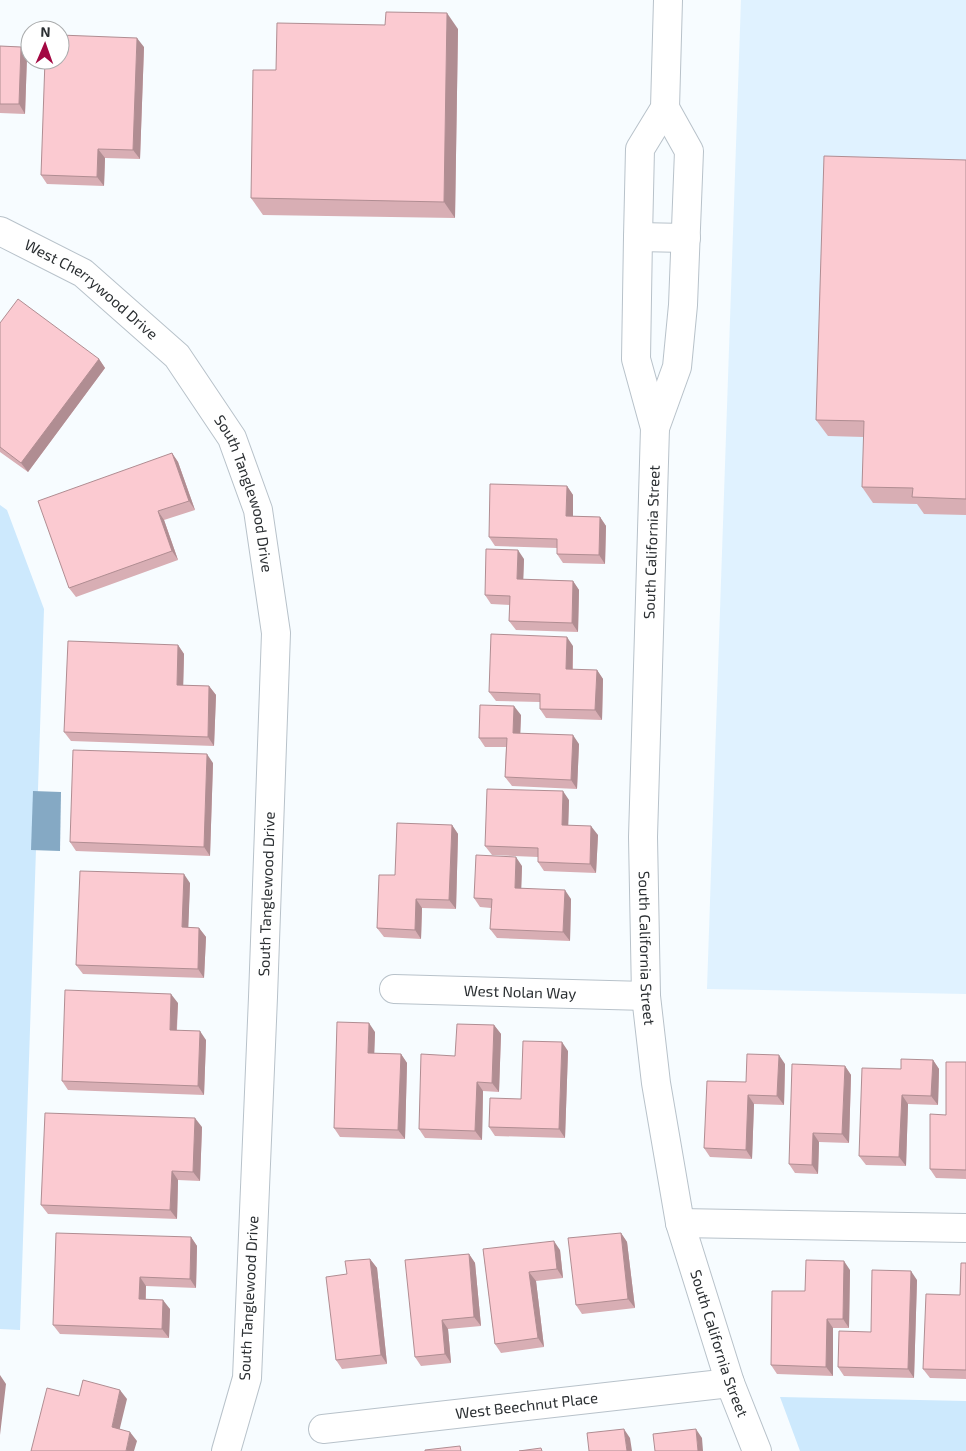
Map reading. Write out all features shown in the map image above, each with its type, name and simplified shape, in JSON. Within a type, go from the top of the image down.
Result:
[{"type":"street","name":"South California Street","points":[[668,0],[665,108],[640,149],[638,237],[636,359],[655,428],[643,837],[646,996],[656,1083],[680,1222],[730,1383],[757,1451]]},
{"type":"street","name":"South California Street","points":[[655,428],[677,367],[683,305],[689,151],[665,108]]},
{"type":"street","name":"West Cherrywood Drive","points":[[0,231],[83,273],[177,356]]},
{"type":"street","points":[[638,237],[686,238]]},
{"type":"street","name":"South Tanglewood Drive","points":[[177,356],[232,438],[258,510],[276,633],[264,997],[247,1378],[226,1451]]},
{"type":"street","name":"West Nolan Way","points":[[394,989],[646,996]]},
{"type":"street","points":[[680,1222],[966,1228]]},
{"type":"street","name":"West Beechnut Place","points":[[323,1429],[730,1383]]},
{"type":"shaded area","points":[[741,0],[966,0],[966,994],[707,989]]},
{"type":"shaded area","points":[[0,505],[7,510],[44,609],[20,1330],[0,1329]]},
{"type":"shaded area","points":[[33,791],[61,792],[60,851],[31,850]]},
{"type":"shaded area","points":[[780,1397],[966,1401],[966,1451],[800,1451]]},
{"type":"building","points":[[386,12],[447,13],[444,202],[251,198],[253,70],[276,70],[277,23],[385,25]]},
{"type":"building","points":[[70,35],[137,38],[133,150],[98,149],[97,177],[41,175],[45,70],[70,70]]},
{"type":"building","points":[[0,46],[20,47],[19,104],[0,104]]},
{"type":"building","points":[[824,156],[966,160],[966,499],[912,497],[913,488],[862,487],[864,421],[816,420]]},
{"type":"building","points":[[18,299],[99,359],[21,463],[0,447],[0,323]]},
{"type":"building","points":[[172,453],[189,501],[158,511],[172,551],[69,588],[38,501]]},
{"type":"building","points":[[490,484],[567,486],[566,516],[600,517],[599,555],[557,554],[557,539],[489,537]]},
{"type":"building","points":[[486,549],[518,550],[517,579],[573,581],[572,623],[509,621],[510,596],[485,595]]},
{"type":"building","points":[[491,634],[567,637],[566,669],[597,670],[595,710],[540,709],[540,694],[489,692]]},
{"type":"building","points":[[68,641],[178,645],[177,685],[209,686],[208,737],[64,732]]},
{"type":"building","points":[[480,705],[514,706],[513,733],[573,735],[571,780],[505,777],[507,738],[479,738]]},
{"type":"building","points":[[73,750],[207,754],[204,847],[70,842]]},
{"type":"building","points":[[487,789],[563,791],[562,825],[591,826],[590,864],[538,862],[538,848],[485,846]]},
{"type":"building","points":[[397,823],[452,825],[449,900],[416,899],[415,930],[377,928],[379,875],[395,875]]},
{"type":"building","points":[[476,855],[516,857],[515,888],[565,890],[563,932],[490,929],[492,899],[474,898]]},
{"type":"building","points":[[80,871],[184,874],[182,927],[199,928],[198,969],[76,965]]},
{"type":"building","points":[[65,990],[171,994],[170,1030],[200,1031],[198,1086],[62,1081]]},
{"type":"building","points":[[337,1022],[369,1023],[368,1053],[401,1054],[398,1130],[334,1128]]},
{"type":"building","points":[[457,1024],[494,1025],[492,1083],[477,1082],[475,1131],[419,1129],[421,1054],[455,1056]]},
{"type":"building","points":[[523,1041],[562,1042],[559,1129],[489,1127],[490,1098],[521,1099]]},
{"type":"building","points":[[747,1054],[779,1055],[777,1096],[748,1095],[746,1150],[704,1148],[707,1081],[746,1082]]},
{"type":"building","points":[[901,1059],[933,1060],[931,1096],[902,1095],[899,1157],[859,1156],[862,1068],[901,1069]]},
{"type":"building","points":[[946,1062],[966,1062],[966,1170],[930,1169],[930,1114],[946,1115]]},
{"type":"building","points":[[792,1064],[845,1066],[842,1134],[813,1133],[812,1165],[789,1164]]},
{"type":"building","points":[[45,1113],[195,1118],[193,1172],[172,1171],[170,1210],[41,1205]]},
{"type":"building","points":[[56,1233],[191,1237],[190,1279],[140,1277],[139,1299],[163,1300],[162,1329],[53,1325]]},
{"type":"building","points":[[621,1233],[628,1299],[576,1305],[568,1238]]},
{"type":"building","points":[[554,1241],[557,1269],[529,1272],[538,1338],[495,1344],[483,1249]]},
{"type":"building","points":[[469,1254],[474,1317],[442,1320],[445,1354],[415,1357],[405,1260]]},
{"type":"building","points":[[370,1259],[381,1355],[336,1360],[326,1277],[347,1274],[345,1261]]},
{"type":"building","points":[[806,1260],[844,1261],[843,1319],[827,1319],[826,1367],[771,1365],[772,1291],[805,1291]]},
{"type":"building","points":[[961,1263],[966,1263],[966,1370],[923,1369],[926,1294],[960,1295]]},
{"type":"building","points":[[872,1270],[911,1271],[908,1369],[838,1367],[839,1331],[871,1332]]},
{"type":"building","points":[[83,1380],[120,1390],[112,1427],[130,1432],[126,1451],[31,1451],[47,1388],[79,1396]]},
{"type":"building","points":[[624,1429],[627,1451],[589,1451],[587,1433]]},
{"type":"building","points":[[696,1429],[698,1451],[655,1451],[653,1434]]},
{"type":"building","points":[[460,1446],[461,1451],[425,1451],[425,1450]]},
{"type":"building","points":[[541,1448],[542,1451],[519,1451]]}]
